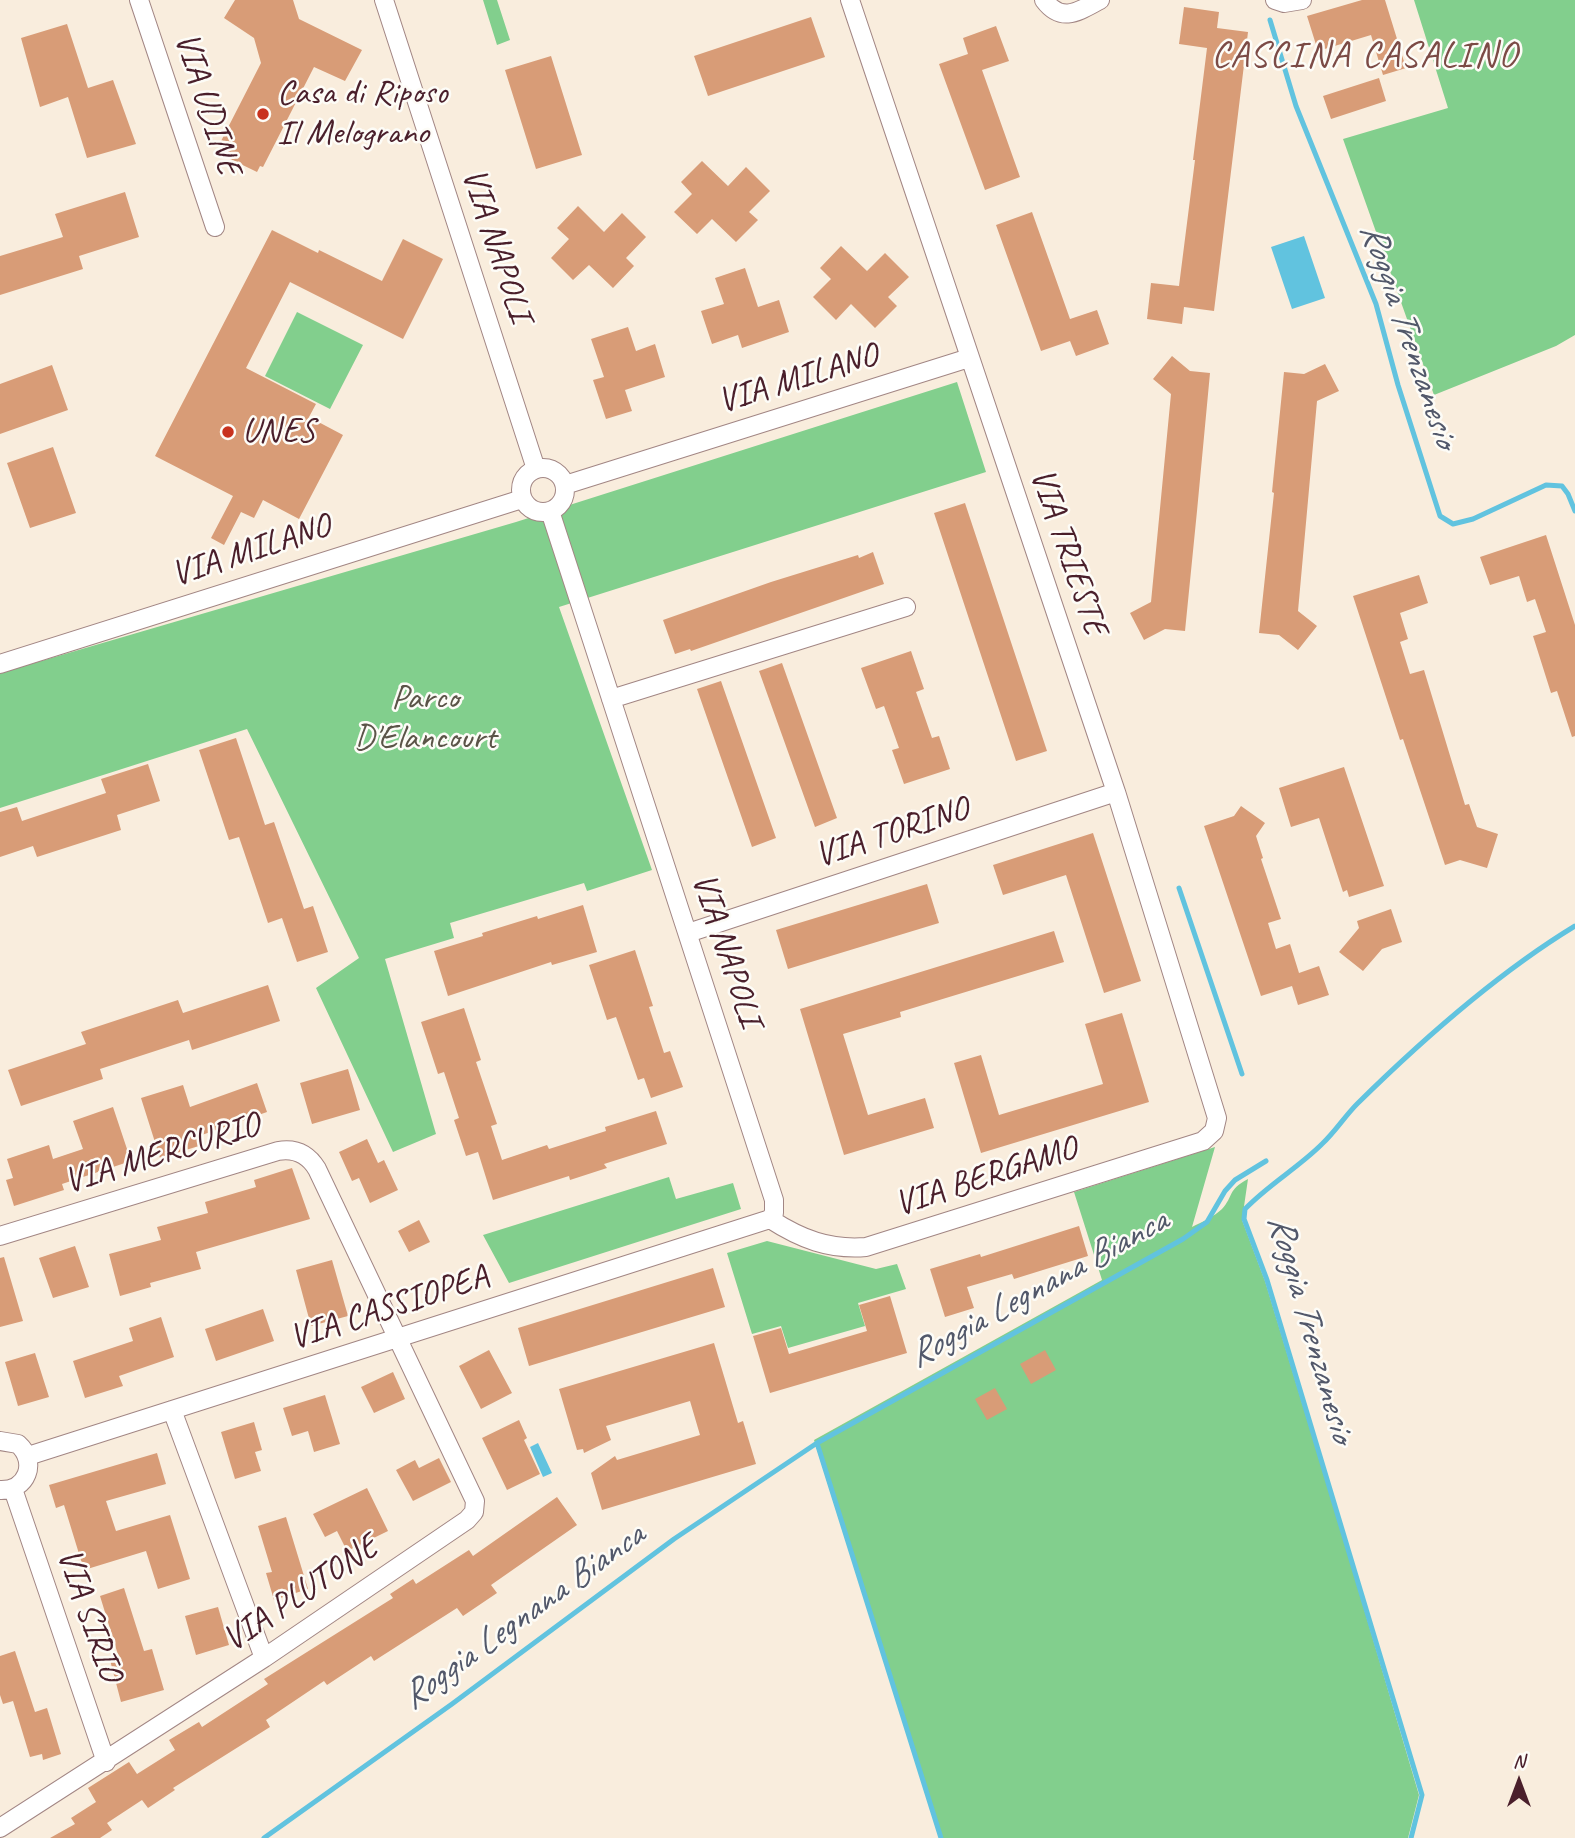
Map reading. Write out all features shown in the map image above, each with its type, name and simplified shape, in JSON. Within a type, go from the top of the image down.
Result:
[{"type":"street","name":"VIA UDINE","points":[[139,0],[215,227]]},
{"type":"street","name":"VIA NAPOLI","points":[[384,0],[536,469]]},
{"type":"street","name":"VIA TRIESTE","points":[[850,0],[1116,792],[1216,1112],[1216,1127]]},
{"type":"street","points":[[1044,0],[1051,9],[1061,14],[1080,11],[1100,0]]},
{"type":"street","points":[[1275,0],[1284,3],[1302,0]]},
{"type":"street","name":"VIA MILANO","points":[[565,485],[969,358]]},
{"type":"street","points":[[536,469],[553,470],[565,485],[563,500],[550,511],[534,510],[522,499],[523,481],[536,469]]},
{"type":"street","name":"VIA MILANO","points":[[0,664],[522,499]]},
{"type":"street","name":"VIA NAPOLI","points":[[550,511],[774,1200],[770,1219]]},
{"type":"street","points":[[611,699],[906,607]]},
{"type":"street","name":"VIA TORINO","points":[[688,933],[1116,792]]},
{"type":"street","name":"VIA BERGAMO","points":[[770,1219],[792,1234],[818,1244],[838,1248],[866,1247],[1203,1141],[1212,1135],[1216,1127]]},
{"type":"street","name":"VIA MERCURIO","points":[[0,1236],[278,1151],[296,1151],[308,1158],[317,1169],[398,1338]]},
{"type":"street","name":"VIA CASSIOPEA","points":[[28,1456],[770,1219]]},
{"type":"street","name":"VIA PLUTONE","points":[[0,1828],[264,1658],[467,1520],[474,1512],[475,1501],[470,1487],[398,1338]]},
{"type":"street","points":[[172,1410],[264,1658]]},
{"type":"street","points":[[0,1441],[18,1444],[28,1456],[29,1472],[25,1479],[6,1489]]},
{"type":"street","name":"VIA SIRIO","points":[[6,1489],[106,1762]]},
{"type":"green space","points":[[483,0],[497,0],[510,40],[497,45]]},
{"type":"green space","points":[[1414,0],[1575,0],[1575,335],[1556,346],[1434,395],[1343,139],[1448,108]]},
{"type":"green space","points":[[297,312],[363,345],[330,409],[265,376]]},
{"type":"green space","name":"Parco D'Elancourt","points":[[957,382],[986,472],[559,607],[652,870],[587,891],[584,883],[450,923],[454,938],[385,959],[436,1134],[393,1152],[316,988],[359,958],[247,729],[0,808],[0,673],[516,522]]},
{"type":"green space","points":[[1215,1147],[1192,1227],[1219,1212],[1234,1190],[1248,1179],[1242,1220],[1265,1281],[1419,1795],[1408,1838],[940,1838],[814,1440],[1102,1280],[1074,1192]]},
{"type":"green space","points":[[669,1177],[676,1199],[733,1183],[741,1209],[509,1283],[483,1235]]},
{"type":"green space","points":[[767,1241],[876,1269],[897,1264],[906,1289],[858,1303],[865,1326],[788,1348],[781,1326],[752,1334],[727,1253]]},
{"type":"water","points":[[1304,236],[1325,298],[1292,309],[1271,247]]},
{"type":"water","points":[[538,1443],[552,1473],[543,1477],[530,1447]]},
{"type":"building","name":"Casa di Riposo Il Melograno","points":[[235,0],[293,0],[299,19],[362,50],[345,81],[314,67],[263,167],[260,166],[257,172],[218,153],[221,147],[218,147],[261,63],[254,38],[224,18]]},
{"type":"building","points":[[1362,0],[1385,0],[1406,68],[1383,75],[1371,35],[1318,51],[1307,16]]},
{"type":"building","points":[[1184,7],[1219,12],[1217,28],[1248,32],[1214,311],[1184,307],[1182,324],[1147,319],[1151,283],[1179,286],[1195,160],[1207,48],[1179,44]]},
{"type":"building","points":[[811,17],[825,57],[708,96],[694,56]]},
{"type":"building","points":[[67,24],[88,88],[113,80],[136,144],[87,158],[68,97],[40,107],[21,38]]},
{"type":"building","points":[[996,26],[1009,61],[982,70],[1020,177],[985,190],[939,64],[968,54],[963,38]]},
{"type":"building","points":[[551,56],[582,155],[536,169],[505,70]]},
{"type":"building","points":[[1379,78],[1386,101],[1331,119],[1323,96]]},
{"type":"building","points":[[702,161],[728,186],[746,167],[770,191],[749,212],[758,220],[736,242],[712,219],[697,234],[674,212],[692,194],[681,182]]},
{"type":"building","points":[[125,192],[139,237],[79,256],[83,269],[0,295],[0,256],[63,237],[55,214]]},
{"type":"building","points":[[578,206],[604,232],[622,213],[646,237],[626,258],[634,266],[613,288],[589,265],[573,280],[551,258],[569,239],[557,228]]},
{"type":"building","points":[[1032,212],[1070,319],[1097,310],[1109,344],[1076,356],[1070,341],[1041,351],[996,225]]},
{"type":"building","points":[[272,230],[382,281],[403,239],[443,259],[403,339],[290,282],[246,368],[316,404],[309,417],[343,435],[299,519],[263,500],[254,518],[241,512],[224,545],[211,538],[233,496],[155,456]]},
{"type":"building","points":[[841,246],[867,271],[885,253],[909,277],[888,297],[897,306],[875,328],[851,304],[836,320],[813,297],[831,279],[820,268]]},
{"type":"building","points":[[745,268],[758,307],[779,300],[789,332],[742,348],[738,335],[712,344],[701,311],[724,304],[715,278]]},
{"type":"building","points":[[628,327],[636,351],[655,344],[665,377],[625,390],[632,411],[606,419],[593,380],[604,377],[591,339]]},
{"type":"building","points":[[1172,356],[1190,371],[1210,373],[1197,511],[1185,631],[1165,629],[1144,640],[1130,613],[1151,602],[1171,394],[1153,379]]},
{"type":"building","points":[[1325,364],[1339,391],[1317,401],[1298,611],[1317,626],[1298,650],[1279,635],[1259,633],[1272,492],[1284,372],[1304,374]]},
{"type":"building","points":[[52,365],[68,410],[0,434],[0,384]]},
{"type":"building","points":[[53,447],[76,513],[30,528],[7,463]]},
{"type":"building","points":[[965,503],[1047,751],[1016,761],[934,513]]},
{"type":"building","points":[[1546,535],[1575,625],[1575,736],[1572,737],[1557,691],[1551,693],[1533,636],[1546,632],[1535,599],[1527,602],[1519,576],[1490,585],[1480,557]]},
{"type":"building","points":[[873,552],[884,584],[691,651],[690,649],[675,654],[663,620],[771,582]]},
{"type":"building","points":[[1419,575],[1428,603],[1400,613],[1408,639],[1400,642],[1410,674],[1424,670],[1465,805],[1469,804],[1477,827],[1498,834],[1487,868],[1460,860],[1445,865],[1403,739],[1400,740],[1353,596]]},
{"type":"building","points":[[911,651],[924,689],[916,692],[932,738],[939,736],[950,769],[904,784],[892,750],[899,748],[884,706],[876,709],[861,668]]},
{"type":"building","points":[[782,663],[837,818],[815,827],[759,671]]},
{"type":"building","points":[[721,681],[776,838],[752,847],[697,689]]},
{"type":"building","points":[[236,738],[265,825],[274,822],[304,909],[313,906],[328,952],[297,962],[282,918],[268,923],[239,837],[229,840],[199,750]]},
{"type":"building","points":[[148,764],[160,801],[117,815],[121,830],[37,857],[33,846],[0,857],[0,812],[17,807],[22,821],[106,793],[101,779]]},
{"type":"building","points":[[1344,767],[1384,886],[1349,897],[1347,890],[1343,892],[1319,818],[1291,827],[1279,788]]},
{"type":"building","points":[[1241,806],[1265,823],[1256,836],[1281,919],[1268,923],[1276,949],[1290,944],[1299,973],[1319,966],[1329,995],[1298,1005],[1292,986],[1261,996],[1204,826],[1234,816]]},
{"type":"building","points":[[1093,833],[1141,981],[1104,993],[1066,875],[1003,895],[993,865]]},
{"type":"building","points":[[927,884],[939,923],[788,969],[776,930]]},
{"type":"building","points":[[583,905],[597,952],[552,965],[551,962],[448,996],[434,951],[537,916],[538,919]]},
{"type":"building","points":[[1391,909],[1402,942],[1382,949],[1363,971],[1339,952],[1359,928],[1357,921]]},
{"type":"building","points":[[1054,931],[1064,962],[900,1012],[901,1017],[843,1034],[868,1115],[925,1098],[934,1128],[844,1155],[800,1009]]},
{"type":"building","points":[[635,950],[653,1006],[649,1007],[664,1053],[670,1051],[683,1087],[651,1098],[644,1078],[638,1080],[616,1017],[607,1020],[589,965]]},
{"type":"building","points":[[268,985],[280,1021],[192,1050],[189,1040],[100,1069],[103,1079],[21,1106],[8,1070],[86,1044],[81,1032],[178,1000],[183,1013]]},
{"type":"building","points":[[464,1008],[481,1060],[476,1062],[497,1124],[491,1126],[502,1160],[547,1145],[549,1149],[606,1131],[605,1127],[656,1111],[667,1144],[604,1164],[607,1168],[570,1180],[569,1176],[493,1200],[478,1152],[466,1156],[454,1120],[459,1118],[444,1072],[438,1074],[421,1022]]},
{"type":"building","points":[[1122,1013],[1149,1102],[981,1153],[954,1063],[981,1055],[999,1115],[1103,1084],[1085,1024]]},
{"type":"building","points":[[348,1069],[360,1110],[312,1124],[300,1083]]},
{"type":"building","points":[[257,1083],[267,1112],[199,1136],[202,1145],[160,1158],[141,1098],[183,1085],[190,1107]]},
{"type":"building","points":[[113,1107],[131,1161],[62,1184],[64,1190],[14,1206],[6,1180],[13,1178],[7,1159],[49,1145],[53,1159],[83,1149],[73,1121]]},
{"type":"building","points":[[367,1139],[378,1163],[384,1160],[398,1190],[370,1203],[359,1178],[352,1181],[339,1152]]},
{"type":"building","points":[[292,1168],[310,1219],[196,1252],[201,1269],[150,1283],[151,1287],[120,1296],[109,1254],[161,1240],[157,1227],[208,1213],[205,1202],[256,1187],[254,1180]]},
{"type":"building","points":[[419,1220],[430,1242],[409,1252],[398,1231]]},
{"type":"building","points":[[1079,1226],[1088,1256],[1014,1279],[1012,1274],[967,1287],[974,1308],[945,1317],[930,1269],[980,1254],[981,1257]]},
{"type":"building","points":[[75,1246],[89,1287],[53,1298],[39,1258]]},
{"type":"building","points":[[4,1257],[23,1321],[0,1327],[0,1258]]},
{"type":"building","points":[[332,1260],[348,1316],[311,1326],[296,1270]]},
{"type":"building","points":[[713,1268],[725,1307],[529,1366],[518,1328]]},
{"type":"building","points":[[890,1296],[907,1353],[770,1393],[753,1336],[781,1328],[789,1354],[867,1331],[859,1305]]},
{"type":"building","points":[[263,1309],[274,1341],[216,1361],[205,1329]]},
{"type":"building","points":[[161,1317],[174,1357],[119,1376],[123,1386],[85,1398],[73,1361],[133,1341],[129,1328]]},
{"type":"building","points":[[714,1343],[738,1423],[743,1421],[756,1464],[602,1510],[591,1473],[615,1456],[617,1460],[700,1435],[690,1401],[606,1426],[611,1440],[584,1453],[583,1449],[577,1450],[559,1389]]},
{"type":"building","points":[[489,1350],[512,1393],[481,1409],[459,1366]]},
{"type":"building","points":[[1045,1350],[1056,1370],[1031,1384],[1020,1364]]},
{"type":"building","points":[[35,1353],[49,1397],[18,1406],[5,1362]]},
{"type":"building","points":[[393,1372],[405,1399],[374,1413],[361,1387]]},
{"type":"building","points":[[995,1388],[1007,1409],[987,1420],[975,1399]]},
{"type":"building","points":[[325,1395],[340,1444],[314,1452],[308,1431],[292,1436],[283,1408]]},
{"type":"building","points":[[519,1420],[527,1438],[524,1440],[540,1474],[507,1490],[482,1438]]},
{"type":"building","points":[[254,1422],[262,1450],[255,1452],[261,1471],[235,1479],[221,1432]]},
{"type":"building","points":[[157,1453],[166,1484],[106,1501],[116,1531],[170,1515],[190,1579],[158,1589],[146,1551],[84,1570],[64,1505],[56,1508],[49,1485]]},
{"type":"building","points":[[439,1458],[451,1482],[413,1501],[396,1470],[415,1460],[419,1468]]},
{"type":"building","points":[[367,1488],[388,1531],[347,1551],[337,1531],[325,1537],[313,1514]]},
{"type":"building","points":[[557,1497],[577,1525],[491,1585],[497,1593],[463,1616],[457,1608],[374,1661],[371,1656],[327,1685],[324,1681],[266,1720],[270,1727],[173,1788],[175,1790],[148,1808],[142,1800],[107,1823],[112,1830],[100,1838],[50,1838],[75,1824],[71,1818],[96,1802],[88,1788],[129,1762],[137,1774],[175,1750],[169,1740],[199,1722],[202,1727],[268,1684],[264,1679],[393,1598],[390,1594],[413,1579],[416,1584],[469,1550],[473,1556]]},
{"type":"building","points":[[286,1517],[308,1589],[274,1600],[266,1573],[272,1572],[258,1526]]},
{"type":"building","points":[[124,1588],[144,1651],[152,1649],[164,1690],[121,1702],[110,1660],[119,1658],[100,1596]]},
{"type":"building","points":[[218,1607],[229,1645],[196,1655],[185,1616]]},
{"type":"building","points":[[15,1651],[35,1712],[47,1708],[61,1754],[43,1760],[42,1754],[30,1757],[13,1701],[3,1704],[0,1695],[0,1656]]},
{"type":"waterway","name":"Roggia Trenzanesio","points":[[1270,20],[1296,106],[1376,304],[1398,385],[1440,516],[1453,524],[1473,519],[1546,485],[1562,486],[1575,511]]},
{"type":"waterway","name":"Roggia Legnana Bianca","points":[[1179,888],[1242,1074]]},
{"type":"waterway","name":"Roggia Trenzanesio","points":[[1411,1838],[1422,1795],[1267,1280],[1244,1219],[1245,1209],[1313,1153],[1357,1104],[1461,1009],[1517,965],[1575,926]]},
{"type":"waterway","name":"Roggia Legnana Bianca","points":[[264,1838],[452,1704],[674,1539],[817,1443],[1183,1239],[1207,1222],[1225,1191],[1235,1180],[1266,1161]]},
{"type":"waterway","name":"Roggia Legnana Bianca","points":[[817,1443],[941,1838]]},
{"type":"place","name":"Casa di Riposo Il Melograno","points":[[263,114]]},
{"type":"place","name":"UNES","points":[[228,432]]},
{"type":"district","name":"CASCINA CASALINO","points":[[1365,56]]}]
